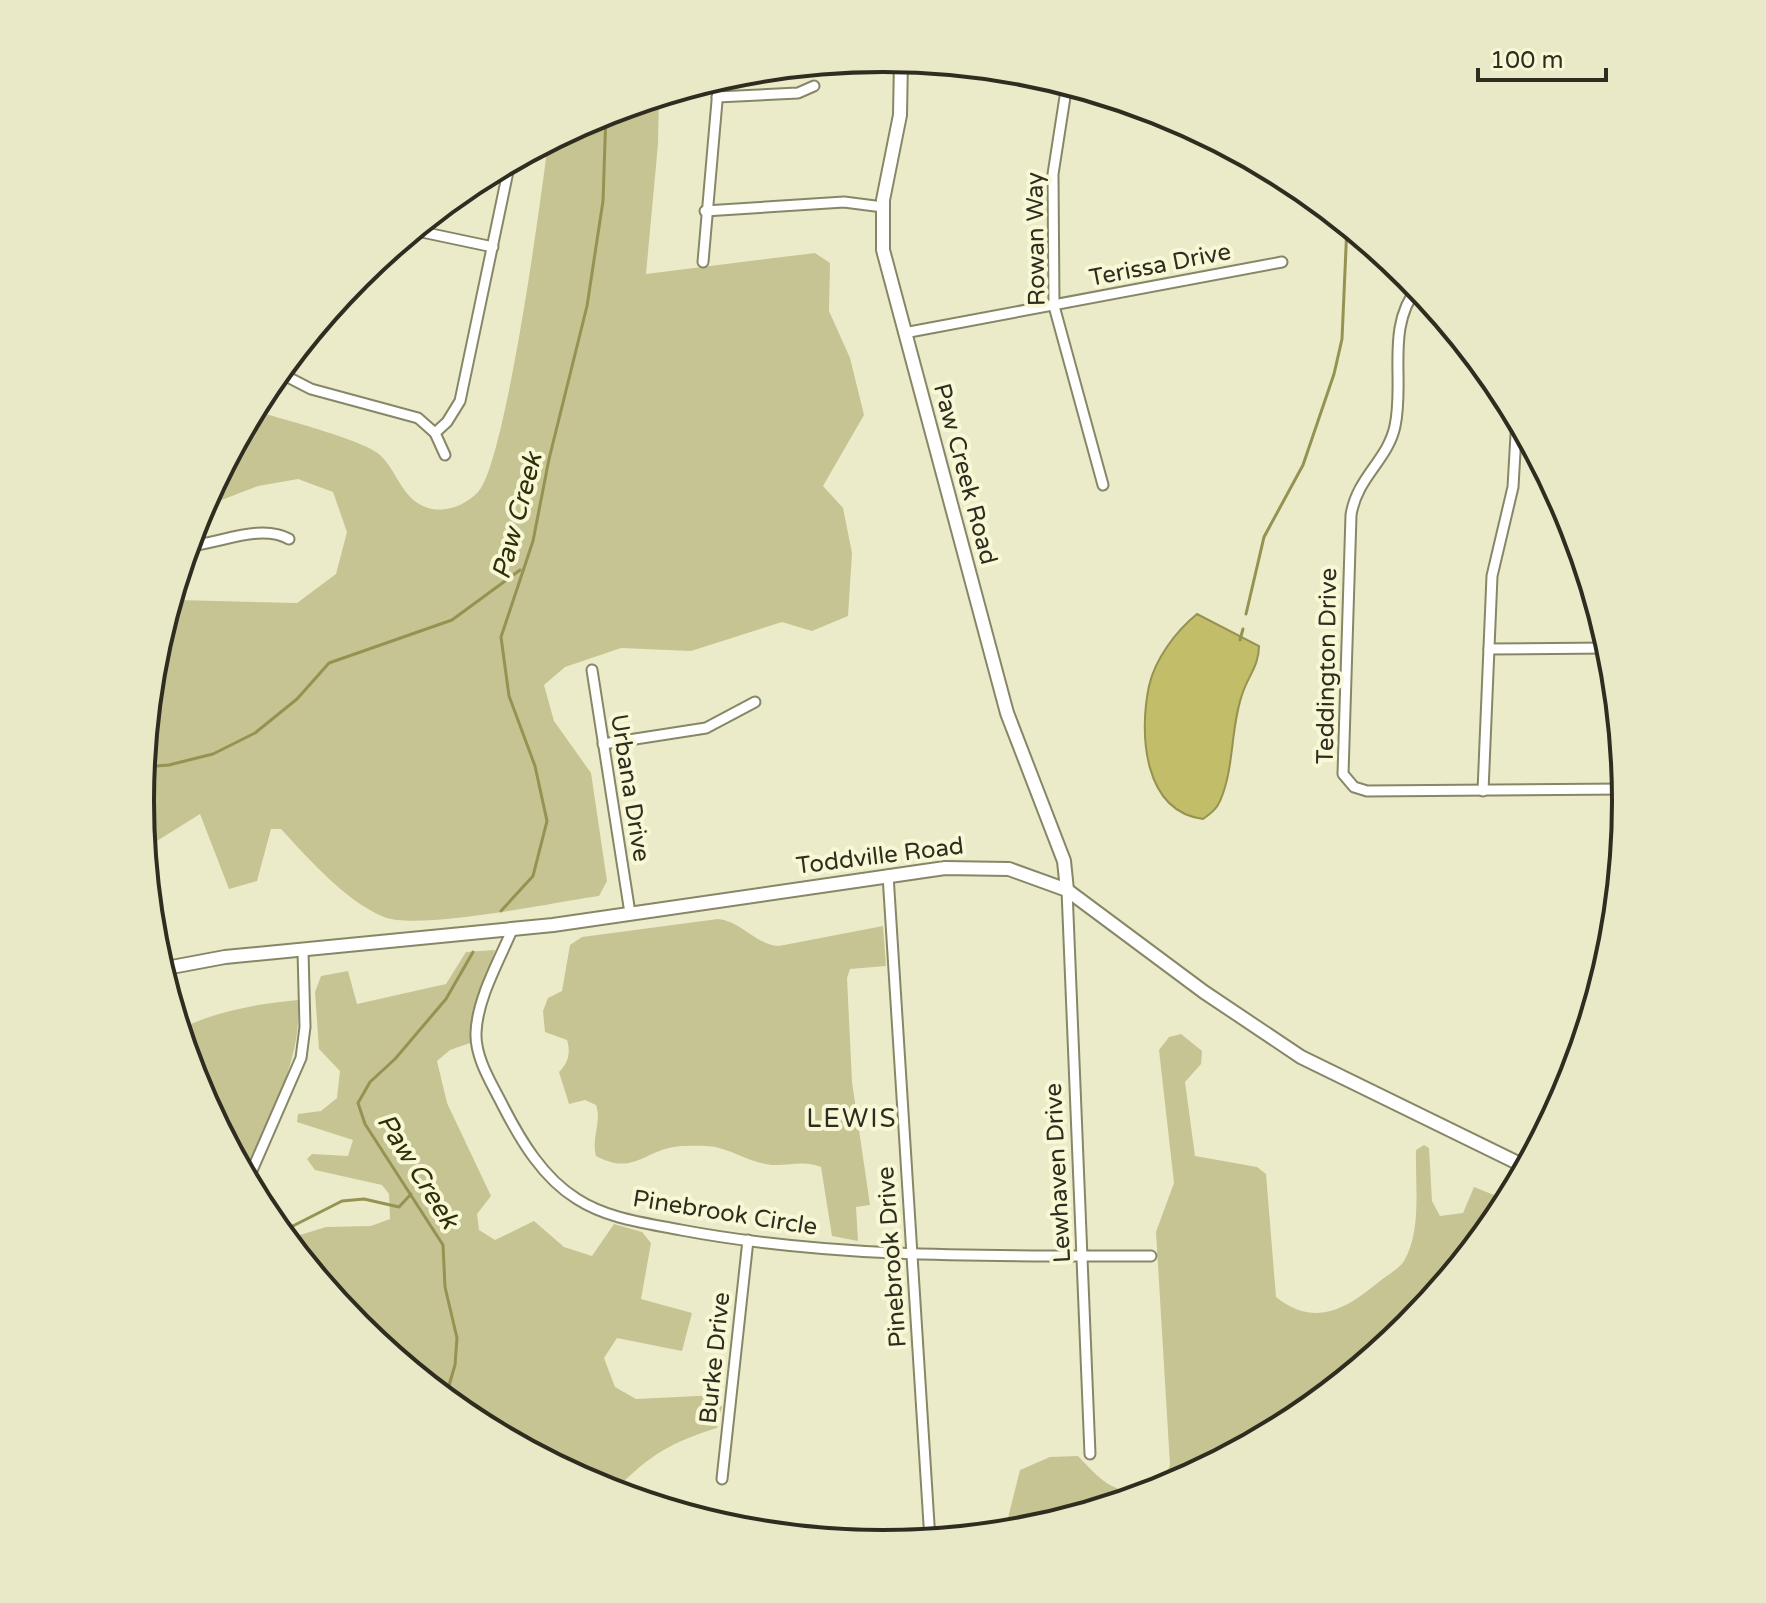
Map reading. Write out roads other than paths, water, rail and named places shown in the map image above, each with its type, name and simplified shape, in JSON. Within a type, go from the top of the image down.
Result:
[{"type":"street","name":"Paw Creek Road","points":[[901,73],[900,115],[883,207],[883,250],[1007,713],[1064,861],[1067,890]]},
{"type":"street","points":[[717,97],[798,93],[814,86]]},
{"type":"street","points":[[703,262],[718,91]]},
{"type":"street","name":"Rowan Way","points":[[1065,95],[1053,174],[1054,306],[1103,485]]},
{"type":"street","points":[[435,433],[447,422],[460,401],[507,177]]},
{"type":"street","points":[[705,211],[844,202],[883,207]]},
{"type":"street","points":[[427,233],[493,247]]},
{"type":"street","name":"Terissa Drive","points":[[904,333],[1282,262]]},
{"type":"street","name":"Teddington Drive","points":[[1411,299],[1403,311],[1399,330],[1393,435],[1360,482],[1351,515],[1341,766],[1350,784],[1367,791],[1612,789]]},
{"type":"street","points":[[289,378],[311,389],[407,414],[435,433],[445,455]]},
{"type":"street","points":[[1483,791],[1492,576],[1513,487],[1516,438]]},
{"type":"street","points":[[201,543],[258,533],[281,534],[289,539]]},
{"type":"street","points":[[1489,649],[1596,648]]},
{"type":"street","name":"Urbana Drive","points":[[592,670],[630,913]]},
{"type":"street","points":[[603,744],[706,728],[755,702]]},
{"type":"street","name":"Toddville Road","points":[[173,967],[225,957],[512,930],[888,875],[987,867],[1030,875],[1067,890],[1204,992],[1301,1057],[1517,1163]]},
{"type":"street","name":"Pinebrook Drive","points":[[888,875],[929,1529]]},
{"type":"street","name":"Lewhaven Drive","points":[[1067,890],[1090,1454]]},
{"type":"street","name":"Pinebrook Circle","points":[[512,930],[487,991],[476,1040],[494,1087],[536,1161],[575,1198],[608,1214],[748,1240],[911,1253],[1151,1256]]},
{"type":"street","points":[[253,1169],[301,1058],[305,1027],[303,951]]},
{"type":"street","name":"Burke Drive","points":[[722,1479],[748,1240]]},
{"type":"waterway","name":"Paw Creek","points":[[501,911],[533,876],[547,821],[535,766],[509,696],[501,637],[533,541],[549,459],[587,306],[603,201],[605,127]]},
{"type":"waterway","points":[[1246,614],[1264,537],[1303,465],[1334,374],[1342,339],[1346,239]]},
{"type":"waterway","points":[[155,766],[213,754],[255,733],[297,699],[329,663],[452,620],[520,570]]},
{"type":"waterway","points":[[1240,640],[1243,629]]},
{"type":"waterway","name":"Paw Creek","points":[[449,1387],[455,1365],[457,1338],[445,1287],[443,1245],[365,1124],[358,1103],[370,1082],[395,1059],[446,999],[473,952]]},
{"type":"waterway","points":[[290,1227],[342,1201],[364,1199],[399,1207],[411,1194]]},
{"type":"district","name":"LEWIS","points":[[852,1118]]}]
